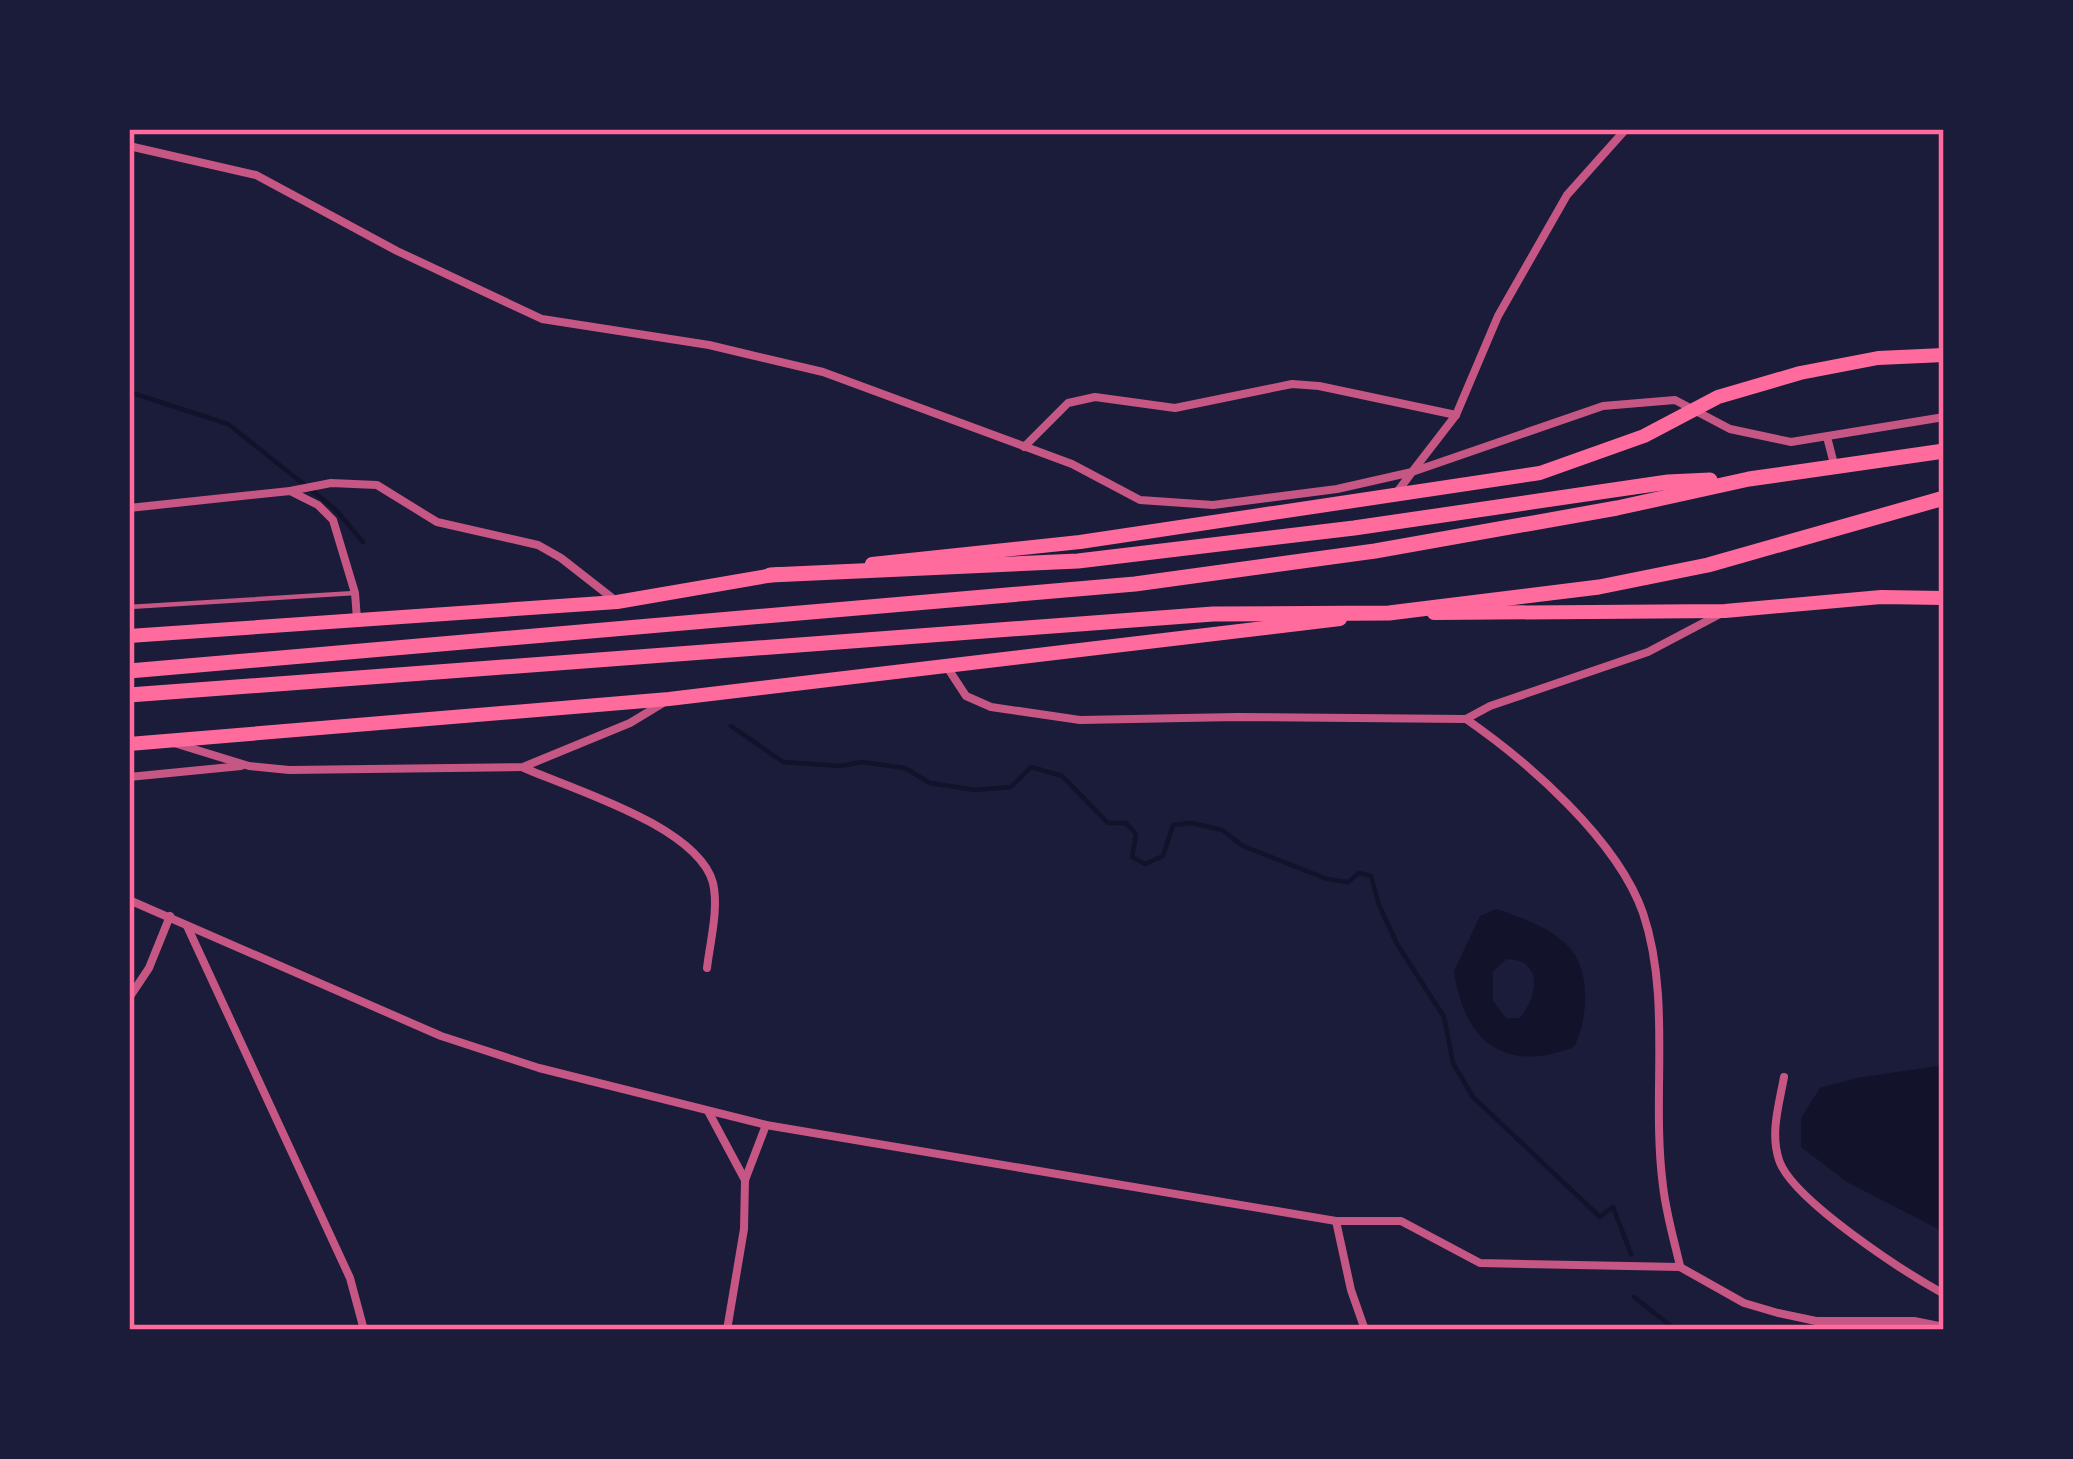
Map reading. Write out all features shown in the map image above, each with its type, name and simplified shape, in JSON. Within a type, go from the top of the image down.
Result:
[{"type":"highway","points":[[129,671],[1135,584],[1375,551],[1749,479],[1944,451]]},
{"type":"highway","points":[[770,575],[1078,561],[1354,528],[1668,482],[1749,479]]},
{"type":"highway","points":[[129,695],[1213,614],[1388,613],[1599,587],[1708,565],[1944,498]]},
{"type":"main road","points":[[129,637],[617,602],[770,575],[1079,542],[1394,496],[1540,473],[1644,436],[1718,397],[1800,373],[1878,358],[1944,355]]},
{"type":"main road","points":[[129,744],[669,699],[1388,613],[1725,611],[1882,597],[1944,598]]},
{"type":"street","points":[[1394,496],[1456,415],[1498,316],[1568,195],[1626,129]]},
{"type":"street","points":[[129,146],[256,175],[398,251],[542,319],[709,345],[823,372],[1072,464],[1139,500],[1213,506],[1337,489],[1412,472],[1603,406],[1675,400],[1730,429],[1792,442],[1944,417]]},
{"type":"street","points":[[1024,446],[1067,404],[1095,397],[1175,408],[1292,385],[1319,386],[1456,415]]},
{"type":"street","points":[[1828,437],[1834,466]]},
{"type":"street","points":[[129,508],[331,483],[377,485],[437,522],[538,545],[617,602]]},
{"type":"street","points":[[290,491],[318,505],[333,520],[355,593],[357,621]]},
{"type":"street","points":[[946,666],[966,696],[991,707],[1080,720],[1466,719],[1490,706],[1648,652],[1725,611]]},
{"type":"street","points":[[129,777],[249,766],[290,770],[523,767],[630,723],[669,699]]},
{"type":"street","points":[[1466,719],[1511,751],[1562,798],[1606,849],[1642,910],[1655,969],[1663,1185],[1680,1267]]},
{"type":"street","points":[[167,741],[249,766]]},
{"type":"street","points":[[523,767],[670,832],[697,854],[712,881],[714,898],[707,968]]},
{"type":"street","points":[[129,900],[485,1053],[766,1125],[1336,1221],[1401,1221],[1480,1263],[1680,1267],[1744,1303],[1816,1321],[1914,1321],[1944,1327]]},
{"type":"street","points":[[129,998],[149,968],[170,916]]},
{"type":"street","points":[[187,924],[350,1278],[364,1330]]},
{"type":"street","points":[[1784,1078],[1773,1134],[1780,1165],[1808,1198],[1861,1240],[1944,1294]]},
{"type":"street","points":[[707,1110],[745,1180]]},
{"type":"street","points":[[727,1330],[745,1229],[745,1180],[766,1125]]},
{"type":"street","points":[[1336,1221],[1365,1330]]},
{"type":"lane","points":[[129,607],[355,593]]},
{"type":"shaded area","points":[[1496,909],[1516,916],[1548,931],[1573,952],[1583,974],[1585,999],[1574,1047],[1549,1054],[1508,1054],[1478,1033],[1467,1017],[1454,971],[1480,916]],"holes":[[[1507,959],[1519,961],[1532,973],[1533,990],[1520,1018],[1506,1018],[1493,1001],[1493,971]]]},
{"type":"shaded area","points":[[1944,1065],[1944,1232],[1847,1182],[1801,1147],[1801,1118],[1820,1088]]},
{"type":"waterway","points":[[129,392],[228,424],[335,509],[363,542]]},
{"type":"waterway","points":[[731,726],[783,762],[840,766],[862,762],[905,768],[930,783],[975,790],[1011,787],[1031,767],[1062,776],[1108,823],[1126,823],[1136,834],[1132,857],[1145,864],[1163,856],[1173,825],[1192,823],[1222,830],[1243,846],[1327,879],[1348,882],[1359,873],[1371,876],[1397,944],[1444,1017],[1453,1063],[1473,1097],[1600,1217],[1613,1207],[1631,1254]]},
{"type":"waterway","points":[[1634,1297],[1676,1330]]}]
